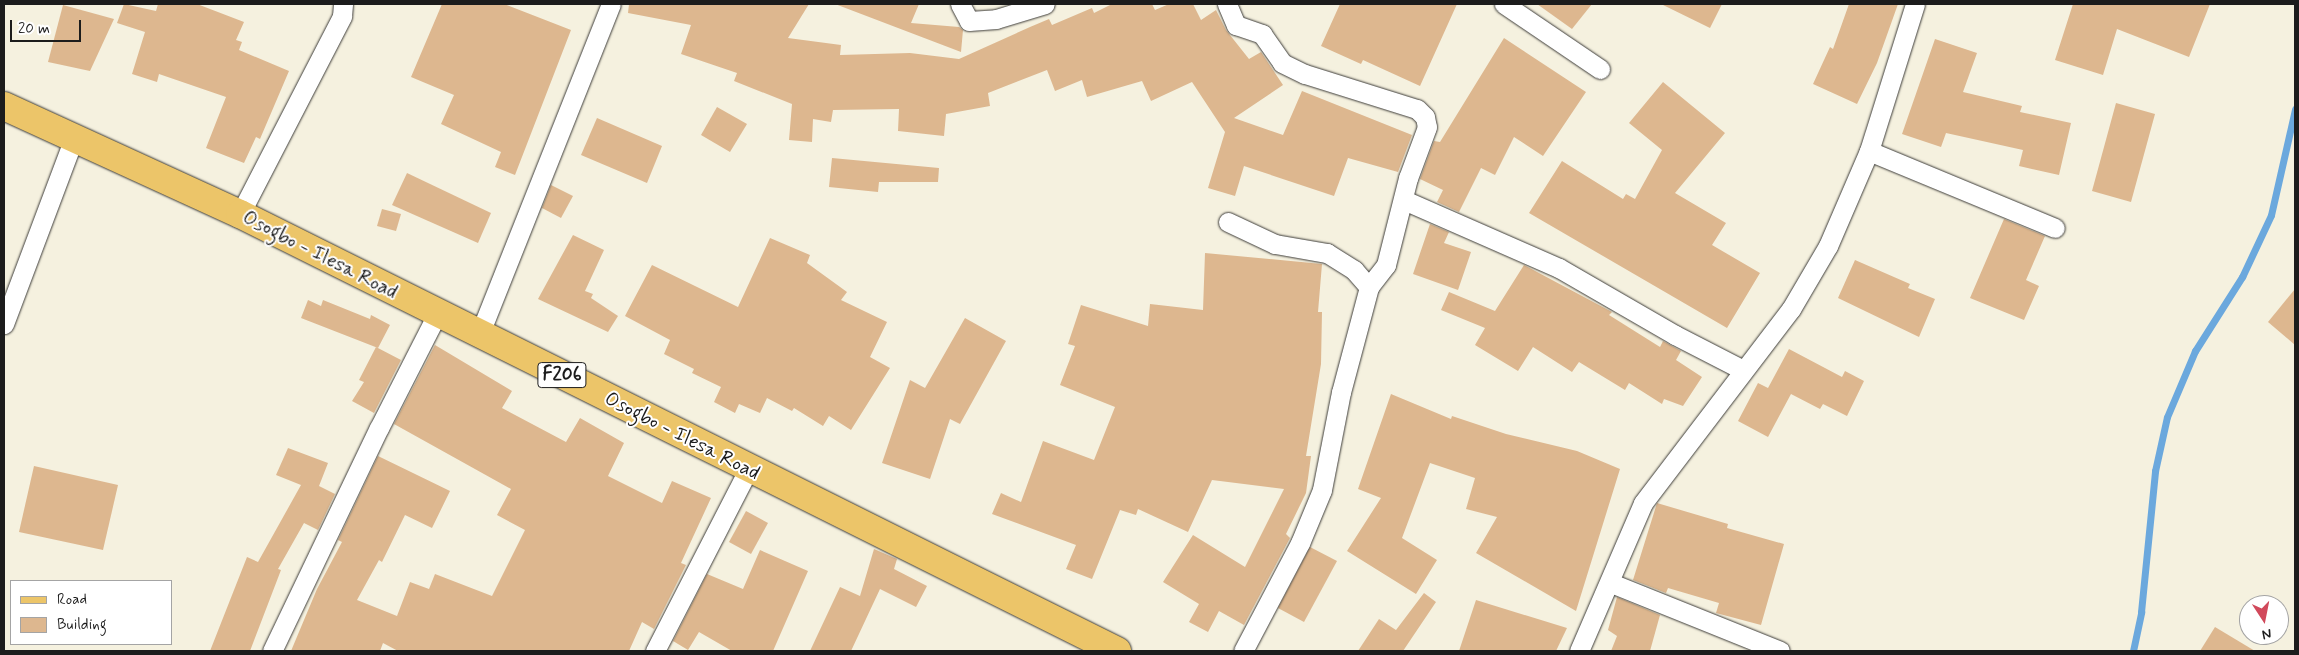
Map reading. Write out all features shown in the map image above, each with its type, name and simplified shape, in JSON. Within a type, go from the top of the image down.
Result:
[{"type":"main road","name":"Osogbo - Ilesa Road","points":[[4,106],[240,214],[437,314],[480,333],[748,470],[1117,651]]},
{"type":"street","points":[[240,214],[342,16],[343,4]]},
{"type":"street","points":[[480,333],[611,4]]},
{"type":"street","points":[[960,4],[969,21],[996,19],[1044,4]]},
{"type":"street","points":[[1227,4],[1236,25],[1262,34],[1282,63],[1305,74],[1417,109],[1424,117],[1427,128],[1408,178],[1404,200],[1386,265],[1369,287],[1341,392],[1322,490],[1300,543],[1243,651]]},
{"type":"street","points":[[1504,4],[1600,69]]},
{"type":"street","points":[[1580,651],[1611,583],[1643,503],[1791,309],[1828,246],[1869,151],[1915,4]]},
{"type":"street","points":[[4,324],[74,138]]},
{"type":"street","points":[[1869,151],[2056,228]]},
{"type":"street","points":[[1404,200],[1559,268],[1675,335],[1743,370]]},
{"type":"street","points":[[1228,222],[1275,244],[1327,253],[1354,270],[1369,287]]},
{"type":"street","points":[[272,651],[378,428],[437,314]]},
{"type":"street","points":[[655,651],[748,470]]},
{"type":"street","points":[[1611,583],[1780,651]]},
{"type":"building","points":[[124,4],[156,11],[158,4],[197,4],[244,22],[236,40],[242,42],[239,50],[289,71],[260,139],[256,137],[244,163],[206,148],[226,97],[159,74],[157,82],[132,74],[145,32],[117,23]]},
{"type":"building","points":[[442,4],[504,4],[571,30],[515,175],[495,167],[501,152],[441,124],[454,95],[411,77]]},
{"type":"building","points":[[629,4],[809,4],[788,38],[841,45],[840,55],[910,53],[959,59],[1049,19],[1052,25],[1092,8],[1094,13],[1112,4],[1152,4],[1155,10],[1169,4],[1193,4],[1201,20],[1216,10],[1226,30],[1249,59],[1261,52],[1283,85],[1234,118],[1283,135],[1302,91],[1412,135],[1398,172],[1348,158],[1334,196],[1244,166],[1235,196],[1208,188],[1225,132],[1192,82],[1151,101],[1142,81],[1087,97],[1082,80],[1055,91],[1047,70],[988,93],[990,106],[946,114],[944,136],[898,131],[899,109],[833,110],[831,122],[813,119],[812,142],[789,140],[792,104],[734,81],[737,73],[681,54],[691,25],[628,13]]},
{"type":"building","points":[[835,4],[919,4],[911,23],[959,27],[963,30],[961,52]]},
{"type":"building","points":[[1340,4],[1457,4],[1420,86],[1363,60],[1361,64],[1321,46]]},
{"type":"building","points":[[1537,4],[1592,4],[1572,29]]},
{"type":"building","points":[[1661,4],[1722,4],[1710,28]]},
{"type":"building","points":[[1849,4],[1898,4],[1877,63],[1857,104],[1813,84],[1830,47],[1833,49]]},
{"type":"building","points":[[2073,4],[2210,4],[2189,57],[2117,29],[2103,75],[2055,60]]},
{"type":"building","points":[[63,5],[114,19],[90,71],[48,62]]},
{"type":"building","points":[[1504,38],[1586,92],[1543,156],[1514,137],[1495,175],[1481,168],[1459,212],[1437,202],[1443,190],[1420,179],[1434,141],[1440,142]]},
{"type":"building","points":[[1935,39],[1977,53],[1963,92],[2022,106],[2020,112],[2071,123],[2059,175],[2019,166],[2023,150],[1946,133],[1941,147],[1902,134]]},
{"type":"building","points":[[1663,82],[1725,133],[1675,193],[1726,223],[1712,245],[1760,273],[1727,328],[1529,213],[1562,161],[1623,199],[1626,194],[1635,199],[1662,150],[1629,123]]},
{"type":"building","points":[[2116,103],[2155,114],[2131,202],[2092,191]]},
{"type":"building","points":[[717,107],[747,124],[730,152],[701,135]]},
{"type":"building","points":[[597,118],[662,146],[647,183],[581,155]]},
{"type":"building","points":[[832,158],[939,168],[938,182],[879,182],[878,192],[829,187]]},
{"type":"building","points":[[407,173],[491,213],[478,243],[392,205]]},
{"type":"building","points":[[551,185],[573,196],[561,218],[542,208]]},
{"type":"building","points":[[382,209],[401,214],[396,231],[377,226]]},
{"type":"building","points":[[2004,219],[2045,236],[2026,280],[2039,286],[2024,320],[1970,298]]},
{"type":"building","points":[[1430,224],[1449,232],[1444,243],[1471,252],[1458,290],[1413,274]]},
{"type":"building","points":[[573,235],[604,250],[585,291],[593,294],[591,298],[618,316],[608,332],[538,299]]},
{"type":"building","points":[[770,238],[810,255],[807,263],[847,292],[841,300],[887,322],[870,357],[890,368],[851,430],[829,416],[823,426],[794,408],[792,411],[767,398],[760,413],[739,404],[735,413],[714,402],[721,387],[692,373],[694,369],[664,354],[670,340],[625,316],[652,265],[738,307]]},
{"type":"building","points":[[1205,253],[1322,264],[1318,312],[1322,312],[1321,364],[1306,456],[1311,456],[1306,493],[1286,534],[1290,538],[1244,625],[1219,611],[1208,632],[1189,622],[1199,604],[1163,582],[1193,535],[1245,567],[1284,489],[1212,480],[1188,532],[1138,509],[1136,515],[1120,510],[1092,579],[1066,569],[1076,545],[992,514],[1001,493],[1021,502],[1043,441],[1094,460],[1115,407],[1060,385],[1075,346],[1068,344],[1081,305],[1148,326],[1150,304],[1203,310]]},
{"type":"building","points":[[1855,260],[1910,284],[1908,288],[1935,299],[1919,337],[1838,298]]},
{"type":"building","points":[[1524,265],[1612,312],[1609,315],[1660,347],[1663,341],[1681,351],[1676,360],[1702,377],[1683,406],[1664,399],[1662,404],[1629,383],[1625,390],[1579,362],[1572,372],[1533,347],[1518,371],[1475,345],[1485,328],[1441,310],[1449,292],[1495,311]]},
{"type":"building","points":[[2295,289],[2295,345],[2268,322]]},
{"type":"building","points":[[308,300],[321,306],[323,300],[370,319],[371,315],[390,325],[378,348],[301,318]]},
{"type":"building","points":[[965,318],[1006,341],[960,424],[950,419],[930,479],[882,463],[910,380],[925,388]]},
{"type":"building","points":[[435,345],[512,391],[502,408],[566,442],[580,418],[624,443],[608,476],[662,503],[672,481],[711,498],[681,563],[686,565],[654,629],[642,622],[629,651],[398,651],[383,643],[380,651],[291,651],[317,589],[342,542],[338,540],[378,456],[450,491],[432,528],[405,515],[382,562],[379,560],[357,600],[397,616],[410,582],[429,589],[435,574],[492,596],[525,530],[497,515],[511,489],[394,424]]},
{"type":"building","points":[[376,347],[401,360],[374,413],[352,401],[364,382],[359,380]]},
{"type":"building","points":[[1789,349],[1842,377],[1845,371],[1864,381],[1847,416],[1823,404],[1820,409],[1791,394],[1768,437],[1738,421],[1758,383],[1768,388]]},
{"type":"building","points":[[1391,394],[1451,419],[1452,416],[1506,434],[1577,451],[1620,469],[1576,611],[1476,553],[1497,517],[1466,509],[1475,478],[1430,463],[1402,538],[1437,560],[1416,594],[1347,551],[1381,498],[1358,489]]},
{"type":"building","points":[[288,448],[328,463],[319,486],[335,494],[318,530],[304,523],[278,569],[281,570],[250,651],[210,651],[247,557],[258,562],[301,485],[276,475]]},
{"type":"building","points":[[34,466],[118,485],[103,550],[19,532]]},
{"type":"building","points":[[1657,503],[1728,524],[1727,528],[1784,544],[1761,625],[1716,613],[1719,603],[1668,588],[1666,593],[1633,580]]},
{"type":"building","points":[[746,511],[768,523],[751,554],[729,542]]},
{"type":"building","points":[[1310,547],[1337,561],[1304,622],[1278,608]]},
{"type":"building","points":[[874,549],[897,559],[894,569],[927,586],[916,607],[880,589],[851,651],[810,651],[840,587],[860,596]]},
{"type":"building","points":[[760,550],[808,571],[773,651],[732,651],[699,632],[688,650],[673,641],[707,574],[743,589]]},
{"type":"building","points":[[1424,593],[1436,602],[1403,651],[1358,651],[1379,619],[1396,630]]},
{"type":"building","points":[[1617,597],[1660,615],[1650,651],[1611,651],[1617,636],[1608,630]]},
{"type":"building","points":[[1476,600],[1567,628],[1556,651],[1459,651]]},
{"type":"building","points":[[2215,627],[2239,641],[2239,645],[2245,645],[2255,651],[2200,651]]},
{"type":"waterway","points":[[2133,651],[2141,612],[2155,471],[2167,417],[2195,351],[2242,277],[2271,215],[2295,109]]}]
